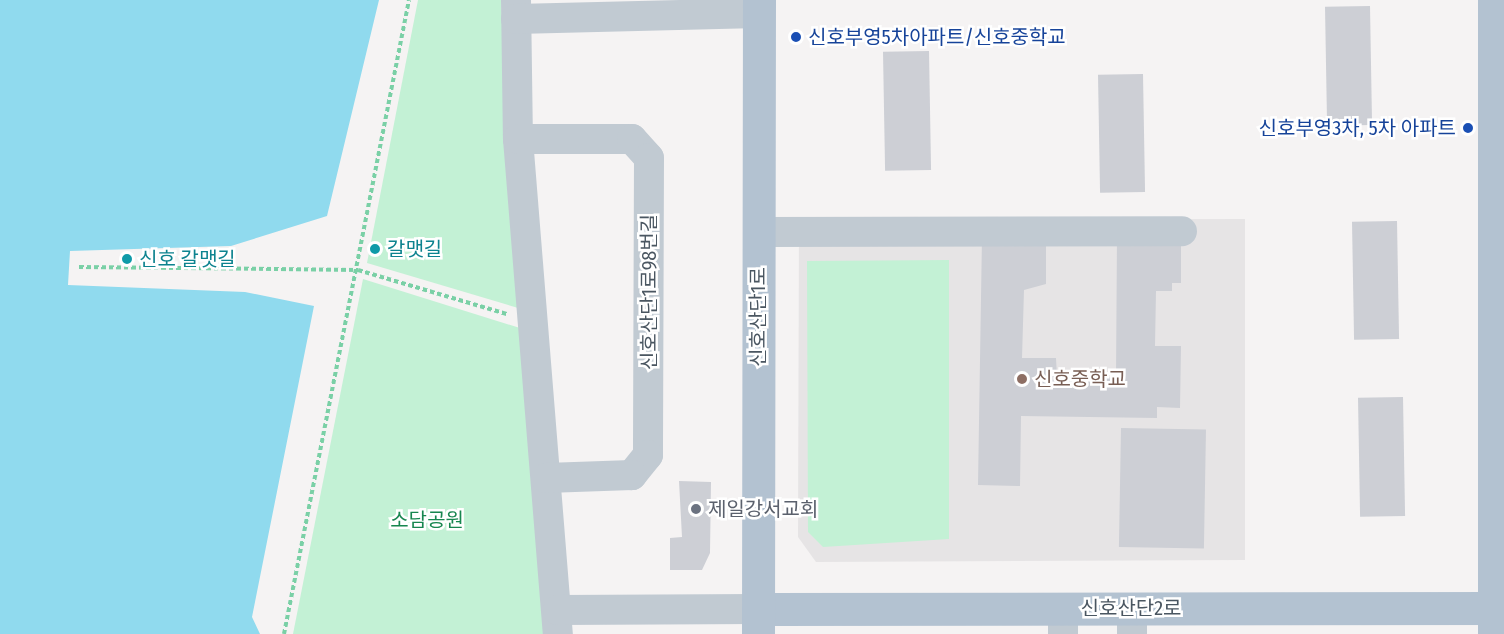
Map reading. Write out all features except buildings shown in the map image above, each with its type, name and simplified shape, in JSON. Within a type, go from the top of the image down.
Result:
[{"type":"main road","points":[[1494,0],[1498,617]]},
{"type":"main road","name":"신호산단1로","points":[[758,622],[759,6]]},
{"type":"main road","name":"신호산단2로","points":[[758,622],[1498,617]]},
{"type":"street","points":[[758,622],[558,622],[518,139],[516,9],[759,6]]},
{"type":"street","name":"신호산단1로98번길","points":[[518,139],[632,140],[649,158],[648,455],[632,475],[546,478]]},
{"type":"street","points":[[758,232],[1182,231]]},
{"type":"path","points":[[284,634],[358,270],[409,0]]},
{"type":"path","points":[[79,267],[358,270],[534,322]]},
{"type":"shaded area","name":"신호중학교","points":[[1245,219],[1245,560],[816,562],[798,537],[799,220]]},
{"type":"green space","points":[[418,0],[501,0],[518,308],[367,263]]},
{"type":"green space","points":[[949,260],[949,539],[823,547],[808,532],[807,261]]},
{"type":"green space","name":"소담공원","points":[[363,279],[520,328],[544,634],[293,634]]},
{"type":"water","points":[[0,0],[379,0],[327,216],[231,246],[70,251],[68,285],[245,292],[314,306],[252,617],[260,634],[0,634]]},
{"type":"place","name":"신호부영5차아파트/신호중학교","points":[[796,37]]},
{"type":"place","name":"신호부영3차, 5차 아파트","points":[[1468,128]]},
{"type":"place","name":"갈맷길","points":[[375,249]]},
{"type":"place","name":"신호 갈맷길","points":[[127,259]]},
{"type":"place","name":"신호중학교","points":[[1022,379]]},
{"type":"place","name":"제일강서교회","points":[[696,509]]}]
